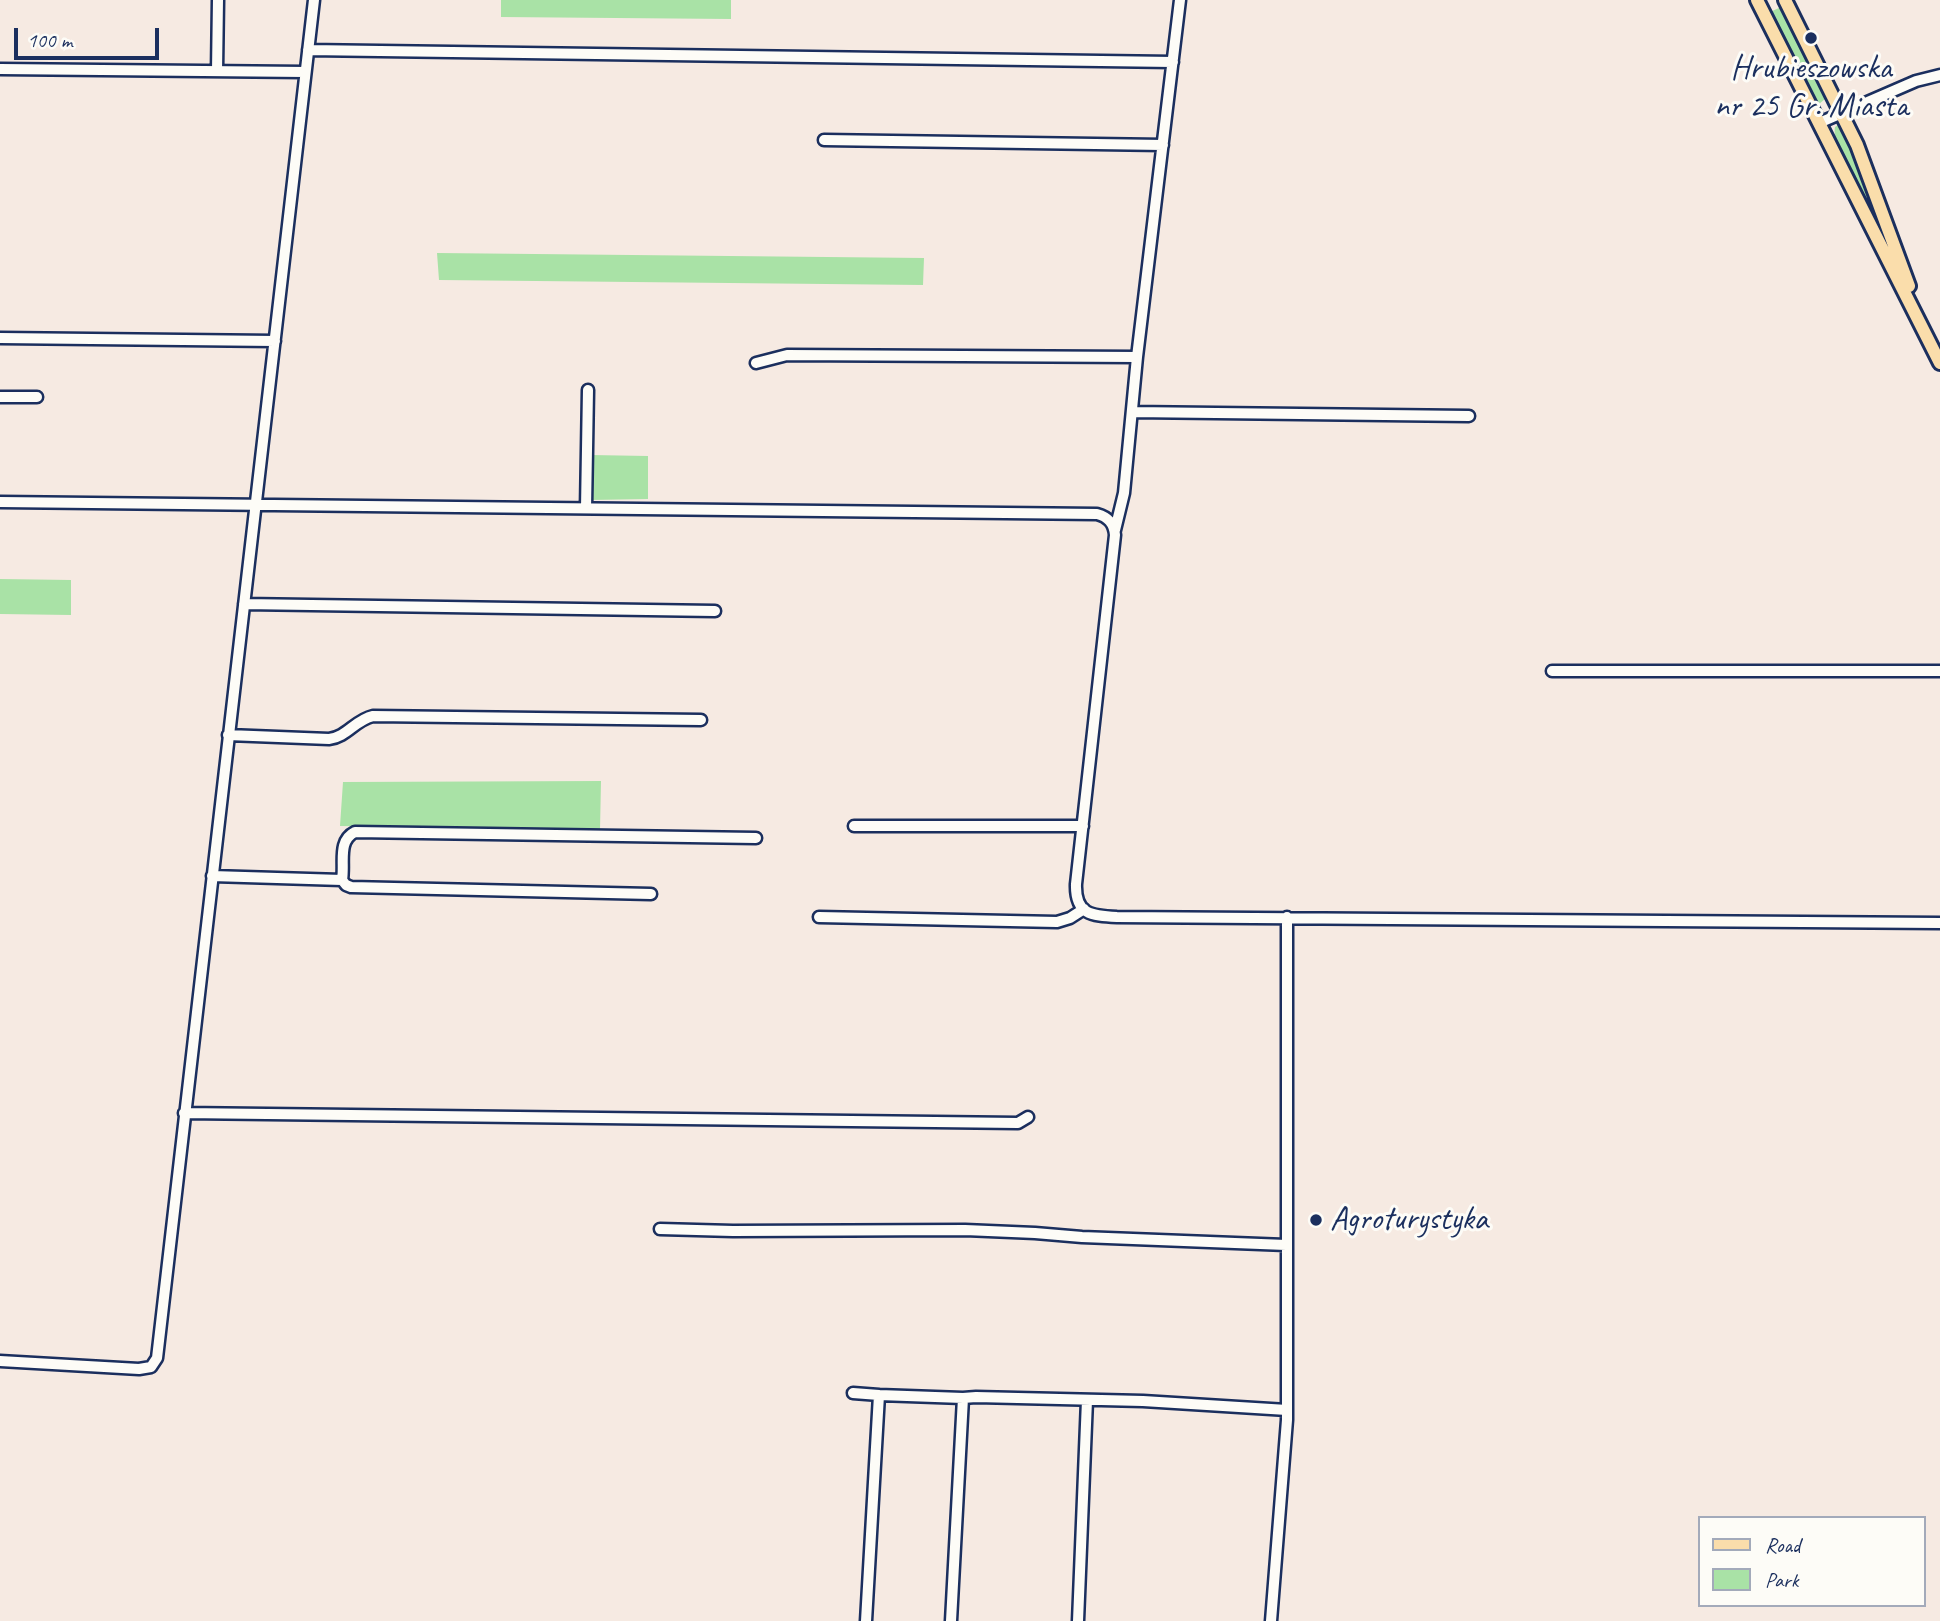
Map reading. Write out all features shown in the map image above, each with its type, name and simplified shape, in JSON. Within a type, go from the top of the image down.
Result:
[{"type":"main road","points":[[1757,0],[1940,363]]},
{"type":"main road","points":[[1785,0],[1860,152],[1925,333]]},
{"type":"street","points":[[217,71],[218,0]]},
{"type":"street","points":[[0,1361],[139,1370],[151,1367],[156,1362],[314,0]]},
{"type":"street","points":[[1180,0],[1137,357],[1124,493],[1115,530],[1076,892],[1080,905],[1088,913],[1099,916],[1940,923]]},
{"type":"street","points":[[308,50],[1172,62]]},
{"type":"street","points":[[0,69],[305,72]]},
{"type":"street","points":[[1822,128],[1916,81],[1940,75]]},
{"type":"street","points":[[824,140],[1163,145]]},
{"type":"street","points":[[0,338],[275,341]]},
{"type":"street","points":[[756,363],[787,355],[1137,357]]},
{"type":"street","points":[[586,508],[588,390]]},
{"type":"street","points":[[0,397],[37,397]]},
{"type":"street","points":[[1132,412],[1469,416]]},
{"type":"street","points":[[0,502],[1089,513],[1103,516],[1112,523],[1115,530]]},
{"type":"street","points":[[244,604],[715,611]]},
{"type":"street","points":[[1552,671],[1940,671]]},
{"type":"street","points":[[228,735],[329,740],[344,735],[358,722],[373,716],[701,720]]},
{"type":"street","points":[[854,826],[1083,826]]},
{"type":"street","points":[[651,894],[351,887],[342,880],[344,844],[355,832],[756,838]]},
{"type":"street","points":[[212,876],[342,880]]},
{"type":"street","points":[[818,917],[1057,922],[1066,920],[1084,909]]},
{"type":"street","points":[[1271,1621],[1287,1409],[1287,917]]},
{"type":"street","points":[[184,1113],[1018,1123],[1028,1117]]},
{"type":"street","points":[[660,1229],[965,1230],[1286,1245]]},
{"type":"street","points":[[853,1393],[1287,1409]]},
{"type":"street","points":[[866,1621],[879,1395]]},
{"type":"street","points":[[951,1621],[963,1398]]},
{"type":"street","points":[[1078,1621],[1087,1400]]},
{"type":"green space","points":[[501,0],[731,0],[731,19],[501,17]]},
{"type":"green space","points":[[1781,7],[1825,95],[1825,99],[1819,104],[1814,102],[1768,13]]},
{"type":"green space","points":[[1838,125],[1857,161],[1885,242],[1839,151],[1835,137],[1835,127]]},
{"type":"green space","points":[[437,253],[924,258],[923,285],[439,280]]},
{"type":"green space","points":[[591,455],[648,456],[648,499],[590,500]]},
{"type":"green space","points":[[0,579],[71,580],[71,615],[0,614]]},
{"type":"green space","points":[[601,781],[600,830],[340,826],[343,782]]},
{"type":"place","name":"Hrubieszowska nr 25 Gr. Miasta","points":[[1811,38]]},
{"type":"place","name":"Agroturystyka","points":[[1316,1220]]}]
